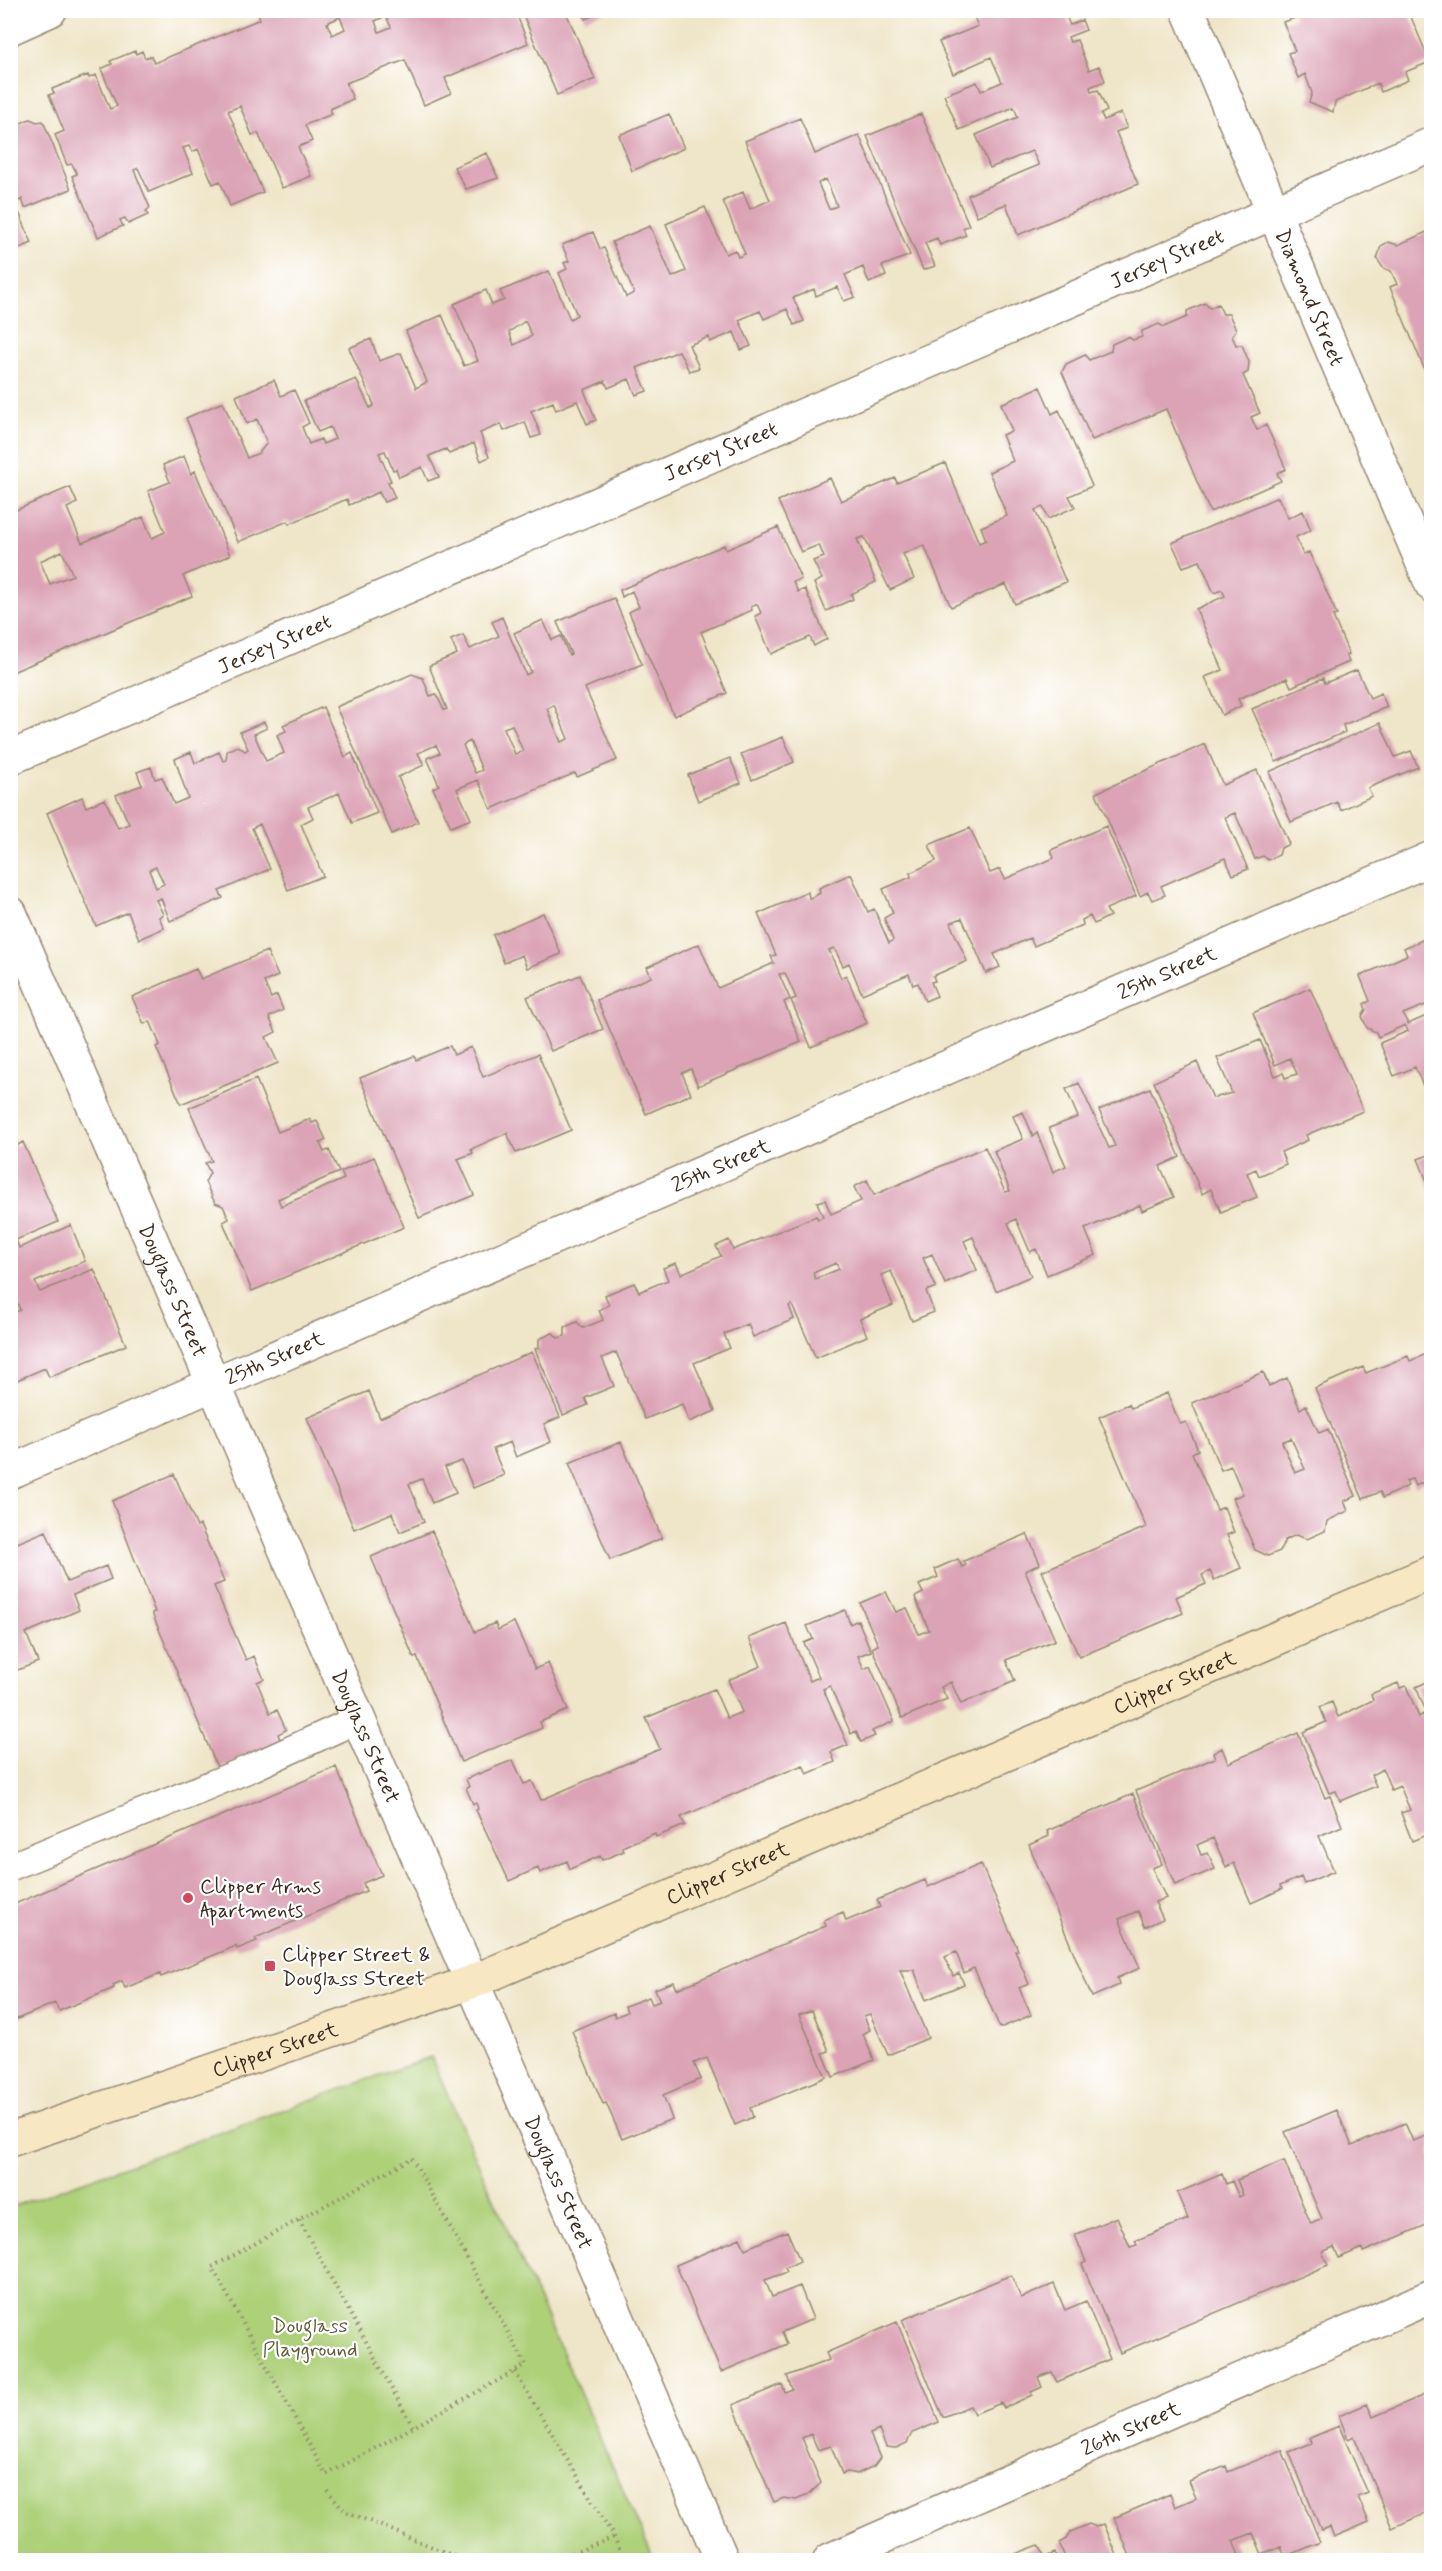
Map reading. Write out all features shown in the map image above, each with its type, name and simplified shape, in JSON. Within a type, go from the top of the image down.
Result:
[{"type":"street","points":[[10,28],[50,10]]},
{"type":"street","name":"Diamond Street","points":[[1188,10],[1431,585]]},
{"type":"street","name":"Jersey Street","points":[[10,758],[1431,144]]},
{"type":"street","name":"25th Street","points":[[10,1472],[1431,858]]},
{"type":"street","name":"Douglass Street","points":[[10,913],[722,2560]]},
{"type":"street","name":"Clipper Street","points":[[10,2140],[472,1982],[1431,1572]]},
{"type":"street","name":"26th Street","points":[[830,2560],[1431,2296]]},
{"type":"lane","points":[[10,1867],[251,1768],[358,1719]]},
{"type":"path","points":[[412,2158],[526,2365],[326,2475],[212,2267],[299,2220],[412,2158]]},
{"type":"path","points":[[299,2220],[413,2427]]},
{"type":"path","points":[[515,2372],[614,2537],[624,2560]]},
{"type":"path","points":[[327,2490],[345,2511],[464,2560]]},
{"type":"path","points":[[556,2560],[614,2537]]},
{"type":"green space","name":"Douglass Playground","points":[[431,2057],[654,2560],[11,2560],[11,2207]]},
{"type":"building","points":[[257,10],[448,10],[450,16],[460,10],[515,10],[528,43],[445,78],[451,93],[424,105],[405,60],[346,83],[353,99],[330,109],[332,114],[305,125],[312,141],[298,147],[311,176],[282,188],[258,133],[252,135],[240,106],[228,111],[263,192],[230,206],[220,181],[213,184],[198,149],[192,152],[189,146],[183,148],[193,173],[149,192],[138,168],[134,170],[150,208],[146,211],[148,215],[128,224],[125,218],[120,220],[123,226],[98,237],[72,176],[77,174],[72,164],[67,165],[55,135],[64,131],[49,95],[54,93],[52,89],[88,75],[89,78],[96,75],[110,109],[117,106],[101,69],[112,64],[110,61],[135,51],[136,54],[142,51],[145,58],[151,56],[154,63],[260,19]],"holes":[[[386,16],[391,27],[379,32],[375,21]],[[340,17],[345,29],[332,35],[327,23]]]},
{"type":"building","points":[[521,10],[565,10],[595,79],[557,95]]},
{"type":"building","points":[[971,10],[1063,10],[1070,25],[1082,20],[1086,30],[1068,37],[1070,42],[1077,40],[1089,70],[1099,66],[1105,81],[1090,87],[1091,92],[1098,90],[1107,111],[1101,114],[1104,120],[1121,113],[1127,128],[1116,132],[1138,184],[1018,235],[1006,204],[977,216],[968,195],[1039,165],[1032,151],[990,168],[976,135],[1018,117],[1014,107],[959,130],[944,95],[977,82],[981,91],[1002,82],[991,57],[953,74],[939,42],[978,26]]},
{"type":"building","points":[[1292,10],[1408,10],[1430,62],[1405,72],[1408,80],[1381,92],[1378,83],[1335,102],[1333,112],[1309,102],[1312,93],[1305,74],[1298,78],[1288,53],[1295,51],[1283,22],[1295,18]]},
{"type":"building","points":[[582,11],[606,11],[585,19]]},
{"type":"building","points":[[669,114],[684,148],[632,171],[619,135]]},
{"type":"building","points":[[921,114],[969,225],[963,228],[966,235],[940,245],[937,238],[925,243],[935,266],[923,270],[867,136]]},
{"type":"building","points":[[800,118],[815,154],[859,135],[910,255],[882,266],[886,276],[869,283],[863,267],[845,275],[855,297],[844,301],[837,287],[816,296],[814,289],[793,298],[804,321],[794,325],[787,309],[764,319],[760,311],[739,320],[751,346],[741,350],[734,332],[710,342],[709,337],[689,345],[699,368],[689,371],[679,351],[637,368],[647,391],[636,395],[629,379],[608,388],[605,381],[584,390],[596,420],[587,424],[577,401],[556,410],[553,402],[531,411],[541,435],[531,438],[525,422],[504,431],[501,424],[480,433],[489,457],[481,461],[474,443],[449,454],[446,449],[429,456],[439,477],[428,481],[422,467],[399,477],[396,469],[393,470],[385,451],[379,453],[391,481],[388,482],[395,498],[384,502],[379,492],[349,505],[347,499],[289,524],[288,521],[238,542],[186,418],[223,402],[247,458],[259,453],[267,443],[257,419],[247,424],[236,396],[274,380],[281,396],[294,390],[309,423],[302,427],[309,444],[321,439],[323,444],[335,439],[330,427],[318,432],[304,401],[356,379],[370,408],[374,405],[349,348],[371,339],[379,361],[401,353],[416,388],[427,382],[406,331],[442,315],[464,366],[478,361],[454,304],[486,290],[492,305],[504,300],[500,291],[549,271],[570,319],[577,315],[559,273],[567,269],[564,263],[569,261],[562,245],[593,232],[600,249],[604,248],[626,297],[634,293],[612,242],[650,226],[672,277],[686,271],[666,224],[705,207],[726,254],[735,250],[738,257],[745,254],[723,201],[743,192],[750,209],[770,200],[745,141]],"holes":[[[826,179],[837,206],[829,209],[818,183]],[[525,321],[532,336],[514,345],[509,332]]]},
{"type":"building","points":[[30,119],[37,122],[43,121],[71,189],[25,208],[22,199],[15,203],[32,243],[10,252],[10,135],[13,126]]},
{"type":"building","points":[[487,153],[498,178],[466,189],[454,167]]},
{"type":"building","points":[[1431,230],[1431,385],[1390,287],[1397,284],[1391,271],[1383,268],[1377,259],[1381,246],[1388,242],[1398,245]]},
{"type":"building","points":[[1205,303],[1210,308],[1218,304],[1223,314],[1229,314],[1236,330],[1232,336],[1236,345],[1242,345],[1249,362],[1248,372],[1243,375],[1260,413],[1251,417],[1257,430],[1266,425],[1286,469],[1277,473],[1281,481],[1210,512],[1166,409],[1092,440],[1062,372],[1066,364],[1085,355],[1089,360],[1111,351],[1112,344],[1128,337],[1133,340],[1142,337],[1142,331],[1159,324],[1164,327],[1187,317],[1187,311]]},
{"type":"building","points":[[1040,387],[1052,414],[1059,410],[1092,486],[1069,496],[1075,507],[1048,519],[1043,507],[1035,510],[1066,582],[1015,604],[1006,584],[951,607],[924,545],[903,554],[914,579],[890,590],[864,537],[857,539],[876,582],[851,594],[853,599],[826,611],[814,583],[822,579],[813,561],[824,557],[819,545],[801,552],[778,501],[830,478],[841,501],[895,478],[897,483],[945,463],[979,543],[986,540],[981,527],[1007,516],[989,472],[1013,461],[1002,435],[1012,431],[1001,404]]},
{"type":"building","points":[[184,456],[191,474],[195,471],[230,555],[183,576],[192,596],[10,673],[10,503],[14,511],[70,487],[77,503],[67,508],[82,543],[143,517],[152,538],[165,532],[148,491],[170,482],[163,465]],"holes":[[[62,551],[73,575],[50,584],[40,561]]]},
{"type":"building","points":[[1278,497],[1288,518],[1303,511],[1311,530],[1296,537],[1303,555],[1309,552],[1337,615],[1333,616],[1349,654],[1346,655],[1349,662],[1291,687],[1287,678],[1238,699],[1241,706],[1222,715],[1205,677],[1223,670],[1196,609],[1225,596],[1222,590],[1214,593],[1200,561],[1183,567],[1172,543]]},
{"type":"building","points":[[778,527],[801,579],[793,582],[798,592],[805,589],[827,639],[814,646],[810,637],[771,654],[755,616],[761,613],[757,604],[751,607],[752,610],[701,632],[727,693],[674,716],[629,612],[639,607],[632,591],[622,597],[620,590],[724,545],[726,550]]},
{"type":"building","points":[[614,598],[642,664],[585,688],[617,760],[577,777],[575,773],[491,809],[478,780],[457,789],[471,819],[451,827],[433,788],[439,785],[427,758],[440,753],[436,745],[418,753],[424,765],[398,777],[418,822],[392,834],[336,707],[412,674],[423,678],[430,696],[436,694],[444,710],[447,709],[429,666],[457,654],[451,640],[463,635],[470,649],[499,636],[492,622],[502,617],[526,675],[531,672],[514,633],[543,620],[552,640],[561,636],[569,655],[571,654],[557,622]],"holes":[[[554,705],[568,739],[561,742],[547,709]],[[512,725],[523,751],[515,754],[504,728]],[[470,741],[482,770],[475,773],[463,745]]]},
{"type":"building","points":[[1357,670],[1370,698],[1381,693],[1387,707],[1343,725],[1345,732],[1276,762],[1252,709],[1323,678],[1325,683]]},
{"type":"building","points":[[323,707],[345,757],[352,753],[377,813],[352,823],[339,793],[308,807],[313,818],[301,824],[323,876],[288,890],[260,824],[252,828],[270,869],[219,891],[223,898],[170,921],[161,898],[156,900],[163,914],[159,917],[164,928],[139,939],[128,912],[96,926],[47,813],[82,797],[86,807],[105,799],[118,828],[129,824],[116,795],[142,785],[137,772],[151,767],[155,779],[162,777],[174,804],[188,798],[175,759],[191,752],[195,763],[219,752],[223,761],[226,760],[227,751],[238,746],[245,751],[248,749],[240,732],[264,722],[267,728],[254,734],[266,761],[284,753],[277,735],[286,731],[283,725]],"holes":[[[156,867],[164,884],[156,888],[149,870]]]},
{"type":"building","points":[[1380,723],[1395,757],[1411,751],[1418,767],[1368,788],[1372,796],[1341,810],[1337,802],[1291,822],[1269,772]]},
{"type":"building","points":[[783,737],[794,762],[752,780],[741,754]]},
{"type":"building","points":[[1205,744],[1223,785],[1257,770],[1289,844],[1281,848],[1279,855],[1268,860],[1263,856],[1255,859],[1235,813],[1225,817],[1248,869],[1233,875],[1225,858],[1161,886],[1165,895],[1152,900],[1148,892],[1140,896],[1096,793]]},
{"type":"building","points":[[730,758],[741,783],[698,801],[688,775]]},
{"type":"building","points":[[1106,826],[1136,896],[1106,909],[1110,916],[1094,924],[1090,916],[1082,920],[1083,925],[1034,946],[1030,938],[994,954],[1000,967],[986,973],[962,918],[950,923],[967,961],[933,976],[935,981],[931,982],[937,996],[925,1001],[918,983],[913,985],[909,974],[862,994],[849,963],[843,966],[834,948],[829,950],[841,978],[846,975],[867,1023],[811,1047],[791,1000],[796,998],[785,973],[779,974],[790,999],[784,1002],[801,1042],[698,1086],[691,1069],[682,1073],[691,1094],[646,1114],[597,1000],[651,977],[647,967],[699,944],[718,988],[774,963],[771,956],[776,955],[758,914],[808,892],[809,898],[813,897],[820,893],[819,888],[851,874],[868,912],[874,909],[889,943],[893,940],[884,918],[893,913],[883,889],[911,877],[910,873],[936,861],[929,845],[970,828],[990,873],[1000,869],[1005,879],[1054,858],[1051,850]]},
{"type":"building","points":[[543,913],[561,954],[527,968],[522,955],[504,963],[493,935]]},
{"type":"building","points":[[1431,936],[1431,1012],[1428,1004],[1403,1014],[1408,1024],[1431,1014],[1431,1090],[1426,1093],[1415,1067],[1394,1076],[1380,1043],[1408,1031],[1405,1025],[1378,1037],[1376,1032],[1367,1028],[1362,1016],[1366,1010],[1364,1004],[1370,1001],[1360,976],[1407,955],[1404,948]]},
{"type":"building","points":[[267,951],[278,976],[264,982],[271,998],[277,995],[283,1010],[269,1017],[276,1032],[266,1037],[278,1063],[181,1104],[156,1047],[160,1045],[150,1021],[144,1024],[132,997],[196,969],[201,979]]},
{"type":"building","points":[[580,975],[603,1029],[551,1051],[527,997]]},
{"type":"building","points":[[1310,988],[1363,1111],[1306,1135],[1308,1140],[1281,1152],[1286,1164],[1259,1176],[1256,1169],[1247,1173],[1257,1197],[1221,1212],[1211,1189],[1202,1194],[1154,1082],[1197,1062],[1213,1098],[1232,1093],[1217,1058],[1260,1040],[1275,1076],[1283,1073],[1285,1078],[1297,1074],[1290,1058],[1275,1065],[1253,1013]]},
{"type":"building","points":[[450,1046],[454,1055],[471,1047],[483,1077],[538,1054],[571,1130],[516,1153],[507,1133],[471,1149],[473,1153],[458,1159],[474,1195],[419,1218],[360,1078],[414,1056],[416,1060]]},
{"type":"building","points":[[256,1079],[278,1132],[310,1119],[312,1123],[317,1121],[326,1140],[320,1143],[324,1152],[329,1150],[339,1172],[278,1199],[281,1206],[344,1179],[341,1172],[374,1157],[404,1227],[252,1291],[223,1222],[229,1219],[223,1206],[215,1203],[205,1182],[210,1173],[205,1163],[212,1161],[189,1108]]},
{"type":"building","points":[[1079,1083],[1109,1148],[1115,1146],[1099,1110],[1150,1088],[1180,1157],[1160,1166],[1174,1197],[1142,1211],[1140,1205],[1085,1229],[1096,1255],[1047,1275],[1036,1249],[1030,1252],[1016,1219],[1008,1223],[1031,1276],[996,1291],[973,1237],[964,1241],[977,1270],[945,1284],[932,1254],[923,1258],[936,1287],[926,1291],[934,1312],[912,1321],[891,1271],[881,1275],[893,1305],[860,1319],[867,1336],[816,1358],[792,1305],[789,1306],[794,1319],[753,1337],[748,1324],[724,1334],[730,1348],[694,1363],[715,1411],[689,1422],[682,1404],[645,1419],[616,1352],[602,1358],[614,1386],[585,1398],[588,1405],[563,1415],[535,1349],[539,1348],[539,1339],[553,1333],[558,1338],[565,1336],[565,1327],[577,1322],[583,1328],[603,1320],[599,1310],[609,1305],[605,1295],[634,1283],[639,1292],[668,1280],[663,1268],[676,1263],[681,1274],[721,1256],[716,1246],[729,1240],[733,1250],[816,1216],[818,1219],[823,1217],[817,1202],[825,1200],[831,1214],[861,1201],[854,1187],[867,1180],[874,1195],[985,1147],[1005,1192],[1010,1191],[994,1151],[1023,1139],[1013,1116],[1023,1112],[1033,1136],[1037,1133],[1053,1172],[1066,1166],[1049,1128],[1078,1117],[1066,1089]],"holes":[[[836,1263],[839,1269],[815,1279],[813,1273]]]},
{"type":"building","points":[[10,1134],[16,1146],[23,1142],[58,1222],[16,1240],[19,1248],[71,1225],[85,1261],[35,1282],[40,1292],[94,1269],[126,1345],[49,1377],[45,1368],[10,1383],[10,1314],[20,1310],[17,1302],[10,1304]]},
{"type":"building","points":[[1431,1154],[1431,1191],[1418,1159]]},
{"type":"building","points":[[532,1352],[560,1417],[544,1424],[551,1442],[516,1457],[510,1442],[493,1449],[504,1475],[473,1488],[462,1461],[445,1467],[456,1493],[432,1503],[422,1479],[409,1484],[424,1522],[400,1532],[392,1513],[354,1529],[307,1418],[369,1391],[380,1418]]},
{"type":"building","points":[[1431,1352],[1431,1485],[1429,1480],[1415,1486],[1412,1479],[1406,1481],[1408,1486],[1383,1498],[1380,1492],[1363,1499],[1315,1388],[1363,1367],[1366,1373],[1408,1356],[1410,1361]]},
{"type":"building","points":[[1263,1372],[1269,1386],[1287,1378],[1300,1409],[1306,1405],[1319,1433],[1328,1429],[1356,1496],[1344,1501],[1348,1511],[1327,1521],[1325,1531],[1307,1539],[1296,1535],[1285,1540],[1280,1551],[1268,1556],[1255,1550],[1233,1498],[1243,1494],[1231,1466],[1221,1470],[1192,1403]],"holes":[[[1291,1438],[1305,1469],[1295,1473],[1282,1442]]]},
{"type":"building","points":[[1167,1393],[1180,1424],[1186,1422],[1198,1450],[1192,1453],[1217,1510],[1224,1507],[1234,1532],[1227,1535],[1241,1568],[1214,1580],[1210,1571],[1202,1575],[1206,1584],[1176,1597],[1183,1613],[1079,1657],[1042,1571],[1146,1527],[1099,1417],[1129,1404],[1131,1408]]},
{"type":"building","points":[[621,1442],[662,1538],[610,1560],[569,1463]]},
{"type":"building","points":[[174,1474],[197,1527],[200,1525],[224,1582],[214,1586],[246,1660],[254,1656],[264,1679],[257,1682],[270,1713],[277,1710],[286,1730],[278,1734],[281,1742],[218,1769],[152,1613],[155,1612],[112,1501]]},
{"type":"building","points":[[46,1531],[67,1582],[106,1566],[111,1579],[73,1595],[79,1610],[26,1633],[38,1662],[10,1673],[10,1546]]},
{"type":"building","points":[[432,1531],[475,1632],[495,1623],[498,1630],[514,1622],[535,1669],[548,1663],[568,1710],[540,1722],[542,1728],[461,1762],[417,1657],[414,1658],[371,1557]]},
{"type":"building","points":[[1027,1534],[1040,1564],[1025,1571],[1055,1640],[1006,1660],[1015,1681],[961,1704],[951,1682],[941,1687],[947,1699],[902,1718],[872,1648],[878,1645],[860,1603],[886,1592],[896,1612],[907,1608],[919,1634],[929,1630],[915,1597],[923,1593],[919,1585],[938,1577],[935,1569],[958,1559],[962,1567],[966,1565],[964,1561]]},
{"type":"building","points":[[845,1610],[850,1624],[858,1620],[871,1651],[858,1656],[864,1669],[870,1666],[894,1721],[872,1731],[875,1736],[861,1742],[856,1731],[851,1734],[830,1686],[823,1689],[848,1745],[831,1752],[835,1762],[807,1774],[803,1765],[766,1780],[681,1817],[685,1825],[656,1837],[655,1833],[631,1843],[622,1847],[624,1851],[602,1860],[600,1856],[570,1869],[567,1861],[540,1873],[538,1868],[509,1881],[476,1810],[478,1809],[476,1802],[473,1804],[466,1788],[469,1787],[466,1779],[513,1760],[524,1784],[532,1781],[541,1800],[660,1749],[646,1718],[714,1689],[727,1718],[742,1712],[728,1680],[761,1666],[749,1638],[786,1623],[810,1681],[819,1677],[804,1643],[813,1639],[807,1626]]},
{"type":"building","points":[[1431,1680],[1431,1724],[1416,1687]]},
{"type":"building","points":[[1398,1683],[1400,1688],[1406,1686],[1419,1717],[1423,1714],[1431,1734],[1431,1833],[1412,1841],[1401,1813],[1410,1810],[1400,1786],[1391,1790],[1383,1769],[1371,1775],[1376,1786],[1340,1801],[1336,1791],[1329,1793],[1303,1732],[1326,1722],[1320,1707],[1332,1702],[1338,1717],[1373,1700],[1371,1694]]},
{"type":"building","points":[[1298,1733],[1325,1798],[1330,1796],[1342,1826],[1319,1836],[1334,1871],[1304,1884],[1301,1877],[1280,1886],[1282,1889],[1251,1903],[1234,1863],[1226,1867],[1213,1838],[1197,1845],[1201,1855],[1208,1853],[1215,1869],[1175,1885],[1136,1791],[1215,1758],[1213,1753],[1222,1748],[1228,1763]]},
{"type":"building","name":"Clipper Arms Apartments","points":[[336,1767],[382,1875],[363,1883],[366,1891],[255,1938],[257,1941],[237,1949],[236,1946],[161,1977],[160,1974],[125,1988],[122,1981],[113,1985],[114,1988],[59,2011],[55,2003],[10,2022],[10,1906]]},
{"type":"building","points":[[1133,1794],[1162,1864],[1152,1868],[1166,1898],[1155,1902],[1163,1919],[1145,1927],[1138,1911],[1119,1919],[1140,1968],[1117,1978],[1119,1985],[1092,1997],[1029,1845],[1049,1836],[1047,1831]]},
{"type":"building","points":[[981,1864],[1018,1950],[1015,1951],[1029,1984],[1019,1988],[1031,2015],[1000,2028],[974,1968],[964,1973],[956,1952],[945,1957],[953,1976],[959,1973],[964,1984],[926,2000],[914,1970],[900,1970],[928,2038],[888,2055],[870,2014],[864,2016],[870,2030],[863,2034],[874,2060],[833,2077],[823,2053],[829,2051],[812,2010],[799,2015],[826,2077],[750,2108],[753,2117],[735,2125],[707,2058],[694,2063],[701,2079],[663,2095],[672,2119],[622,2139],[606,2103],[603,2104],[572,2031],[614,2013],[615,2017],[627,2012],[625,2006],[649,1997],[652,2004],[660,2001],[655,1989],[674,1982],[677,1989],[826,1926],[824,1920],[843,1912],[846,1921],[880,1907],[877,1900],[925,1880],[928,1887]]},
{"type":"building","points":[[1337,2110],[1352,2146],[1405,2123],[1413,2141],[1431,2134],[1431,2223],[1363,2252],[1362,2248],[1339,2258],[1334,2247],[1322,2252],[1328,2265],[1120,2353],[1082,2264],[1086,2262],[1075,2235],[1117,2217],[1130,2247],[1137,2245],[1135,2241],[1188,2219],[1177,2193],[1222,2174],[1226,2184],[1232,2181],[1239,2197],[1243,2195],[1237,2180],[1284,2161],[1311,2224],[1322,2219],[1285,2132]]},
{"type":"building","points":[[787,2231],[800,2261],[785,2268],[787,2272],[765,2280],[772,2297],[800,2286],[813,2319],[782,2332],[787,2344],[721,2372],[676,2265],[740,2238],[745,2249]]},
{"type":"building","points":[[1011,2275],[1021,2298],[1054,2284],[1065,2310],[1086,2301],[1110,2359],[1057,2382],[1052,2372],[1038,2377],[1042,2387],[1031,2392],[1032,2395],[1004,2408],[1001,2403],[974,2414],[970,2406],[943,2417],[902,2320]]},
{"type":"building","points":[[897,2322],[939,2422],[912,2433],[907,2443],[896,2448],[886,2447],[879,2430],[870,2434],[880,2458],[874,2466],[857,2474],[847,2472],[842,2474],[831,2446],[818,2450],[811,2434],[802,2438],[821,2483],[808,2495],[796,2500],[784,2498],[774,2502],[733,2405],[782,2384],[785,2392],[792,2389],[787,2376],[829,2360],[826,2353]]},
{"type":"building","points":[[1431,2392],[1431,2511],[1392,2528],[1354,2436],[1348,2439],[1339,2416],[1367,2404],[1373,2417]]},
{"type":"building","points":[[1339,2426],[1368,2493],[1358,2497],[1369,2522],[1334,2537],[1330,2527],[1321,2530],[1289,2452],[1312,2443],[1310,2438]]},
{"type":"building","points":[[1282,2450],[1320,2542],[1285,2557],[1281,2546],[1262,2554],[1253,2533],[1233,2541],[1241,2560],[1119,2560],[1130,2556],[1114,2518],[1170,2494],[1175,2507],[1196,2498],[1189,2481],[1226,2466],[1228,2472]]},
{"type":"building","points":[[1089,2524],[1096,2527],[1104,2524],[1119,2560],[1066,2560],[1059,2543],[1066,2539],[1070,2532]]},
{"type":"building","points":[[1039,2545],[1045,2557],[1055,2553],[1057,2560],[1009,2560],[1007,2557]]},
{"type":"place","name":"Clipper Arms Apartments","points":[[188,1898]]},
{"type":"place","name":"Clipper Street & Douglass Street","points":[[270,1966]]}]
